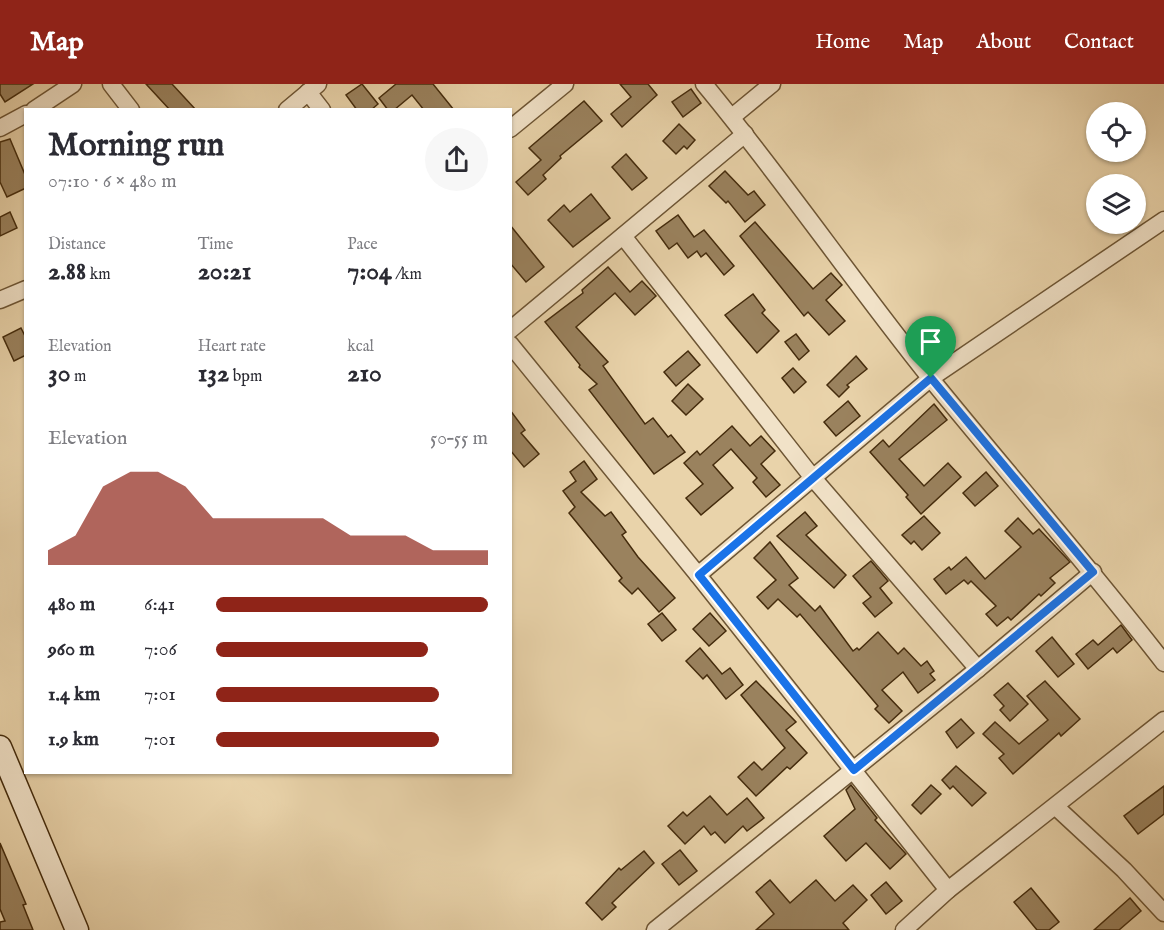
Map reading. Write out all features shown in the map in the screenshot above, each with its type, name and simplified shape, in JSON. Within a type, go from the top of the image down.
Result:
[{"type":"street","points":[[37,108],[73,84]]},
{"type":"street","points":[[111,84],[129,108]]},
{"type":"street","points":[[512,127],[566,84]]},
{"type":"street","points":[[704,84],[732,117],[931,378],[1093,572],[1164,663]]},
{"type":"street","points":[[732,117],[772,84]]},
{"type":"street","points":[[289,108],[313,88],[321,108]]},
{"type":"street","points":[[0,128],[24,115]]},
{"type":"street","points":[[512,328],[745,134]]},
{"type":"street","points":[[699,575],[931,378],[1164,220]]},
{"type":"street","points":[[623,236],[813,478],[978,669]]},
{"type":"street","points":[[0,300],[24,290]]},
{"type":"street","points":[[512,346],[699,575],[948,890]]},
{"type":"street","points":[[655,930],[978,669],[1093,572]]},
{"type":"street","points":[[904,930],[948,890],[1164,720]]},
{"type":"street","points":[[0,747],[77,930]]},
{"type":"street","points":[[1056,807],[1124,870],[1164,913]]},
{"type":"building","points":[[0,84],[33,84],[5,102],[0,94]]},
{"type":"building","points":[[146,84],[172,84],[194,108],[168,108]]},
{"type":"building","points":[[362,84],[378,104],[373,108],[356,108],[346,95]]},
{"type":"building","points":[[396,84],[433,84],[452,108],[422,108],[412,95],[396,108],[386,108],[379,98]]},
{"type":"building","points":[[620,84],[648,84],[657,95],[622,127],[611,114],[631,97]]},
{"type":"building","points":[[691,89],[701,103],[683,117],[672,102]]},
{"type":"building","points":[[584,101],[602,121],[560,156],[561,158],[543,175],[546,179],[528,195],[516,182],[541,160],[529,148]]},
{"type":"building","points":[[679,124],[695,140],[687,149],[684,146],[676,154],[663,141]]},
{"type":"building","points":[[10,139],[24,172],[24,189],[7,197],[0,182],[0,142]]},
{"type":"building","points":[[626,154],[647,178],[632,190],[612,167]]},
{"type":"building","points":[[725,171],[748,195],[754,191],[765,205],[745,222],[728,201],[726,203],[709,186]]},
{"type":"building","points":[[591,194],[610,218],[573,247],[548,220],[564,205],[570,212]]},
{"type":"building","points":[[10,212],[17,228],[0,236],[0,217]]},
{"type":"building","points":[[678,215],[694,237],[704,230],[734,266],[724,275],[706,253],[701,257],[697,251],[688,258],[677,243],[669,249],[656,231]]},
{"type":"building","points":[[755,222],[813,289],[831,273],[842,285],[826,300],[845,321],[829,335],[808,312],[804,316],[740,236]]},
{"type":"building","points":[[512,227],[544,267],[526,282],[512,265]]},
{"type":"building","points":[[608,267],[630,292],[642,281],[656,296],[635,315],[615,293],[576,327],[608,362],[603,366],[645,424],[653,418],[668,437],[671,435],[685,452],[654,474],[589,390],[597,384],[579,367],[580,365],[545,322],[583,293],[582,290]]},
{"type":"building","points":[[753,294],[765,310],[762,313],[779,331],[757,353],[725,315]]},
{"type":"building","points":[[21,328],[24,334],[24,356],[14,361],[3,337]]},
{"type":"building","points":[[796,334],[809,351],[799,360],[785,342]]},
{"type":"building","points":[[688,351],[700,365],[676,386],[664,372]]},
{"type":"building","points":[[856,356],[867,369],[847,385],[849,387],[839,397],[827,385]]},
{"type":"building","points":[[793,368],[806,382],[794,393],[782,378]]},
{"type":"building","points":[[688,384],[703,399],[686,415],[672,401]]},
{"type":"building","points":[[848,401],[860,416],[836,436],[824,422]]},
{"type":"building","points":[[934,404],[947,420],[899,459],[924,486],[948,463],[961,477],[921,514],[906,497],[908,495],[870,452],[883,440],[889,447]]},
{"type":"building","points":[[512,413],[525,430],[521,433],[539,454],[524,467],[512,452]]},
{"type":"building","points":[[732,426],[750,446],[761,436],[775,451],[761,464],[780,485],[766,497],[753,482],[757,478],[731,449],[713,465],[733,488],[701,515],[686,498],[703,484],[684,463],[697,451],[700,455]]},
{"type":"building","points":[[584,461],[597,479],[581,492],[605,516],[611,512],[626,532],[622,535],[638,557],[675,598],[659,612],[638,588],[632,594],[619,581],[622,578],[569,513],[575,507],[563,491],[576,481],[570,472]]},
{"type":"building","points":[[986,472],[998,486],[975,506],[963,493]]},
{"type":"building","points":[[805,512],[817,526],[806,535],[846,575],[834,588],[777,536]]},
{"type":"building","points":[[924,516],[940,533],[922,550],[914,541],[911,544],[902,535]]},
{"type":"building","points":[[1018,518],[1033,534],[1039,529],[1070,562],[1050,578],[1055,583],[1041,596],[1039,594],[1011,620],[1008,617],[997,626],[986,614],[996,606],[971,581],[968,584],[964,580],[946,594],[934,579],[949,567],[951,570],[966,557],[985,579],[1021,547],[1005,531]]},
{"type":"building","points":[[770,542],[798,578],[789,585],[815,611],[820,606],[853,651],[857,648],[859,650],[878,632],[898,654],[904,648],[921,666],[927,661],[934,671],[930,674],[935,680],[918,693],[903,672],[882,690],[902,711],[889,723],[875,709],[878,706],[800,614],[797,617],[778,599],[768,609],[757,597],[776,580],[754,558]]},
{"type":"building","points":[[871,561],[888,581],[880,588],[892,603],[875,617],[863,603],[871,597],[853,576]]},
{"type":"building","points":[[662,613],[676,630],[662,641],[648,624]]},
{"type":"building","points":[[710,613],[726,631],[709,646],[693,629]]},
{"type":"building","points":[[1121,625],[1132,640],[1117,653],[1113,648],[1088,669],[1076,654],[1093,640],[1098,645]]},
{"type":"building","points":[[1052,637],[1074,664],[1058,677],[1036,651]]},
{"type":"building","points":[[700,648],[722,674],[730,668],[743,685],[726,699],[707,675],[703,679],[686,661]]},
{"type":"building","points":[[756,681],[796,722],[786,730],[807,753],[790,769],[787,767],[756,796],[738,777],[754,762],[762,770],[785,748],[741,695]]},
{"type":"building","points":[[1045,681],[1080,719],[1061,736],[1059,733],[1013,774],[999,758],[1004,754],[983,734],[995,722],[1019,744],[1048,720],[1027,696]]},
{"type":"building","points":[[1008,683],[1028,704],[1010,721],[1000,710],[1004,706],[994,695]]},
{"type":"building","points":[[961,719],[974,733],[957,748],[946,732]]},
{"type":"building","points":[[956,766],[986,793],[972,806],[953,786],[950,789],[942,780]]},
{"type":"building","points":[[851,785],[877,818],[875,820],[906,854],[890,869],[866,843],[846,861],[824,836],[855,809],[846,790]]},
{"type":"building","points":[[931,785],[941,794],[921,814],[912,805]]},
{"type":"building","points":[[1164,786],[1164,814],[1138,834],[1124,816]]},
{"type":"building","points":[[710,796],[727,815],[747,798],[764,818],[747,831],[743,826],[725,843],[715,832],[711,835],[704,826],[685,844],[668,826],[683,812],[687,816]]},
{"type":"building","points":[[0,843],[26,904],[23,905],[33,930],[0,930],[0,922],[5,921],[0,909]]},
{"type":"building","points":[[680,850],[697,871],[679,885],[662,864]]},
{"type":"building","points":[[644,851],[654,863],[612,903],[616,907],[602,920],[586,903],[619,868],[621,870]]},
{"type":"building","points":[[770,880],[790,903],[816,880],[835,901],[853,885],[867,900],[843,923],[849,930],[756,930],[774,914],[756,892]]},
{"type":"building","points":[[886,882],[902,901],[886,914],[871,895]]},
{"type":"building","points":[[1031,888],[1059,922],[1049,930],[1037,930],[1014,902]]},
{"type":"building","points":[[1130,898],[1141,911],[1119,930],[1094,930]]},
{"type":"route","points":[[931,378],[1093,572],[854,770],[699,575],[931,378]]}]
